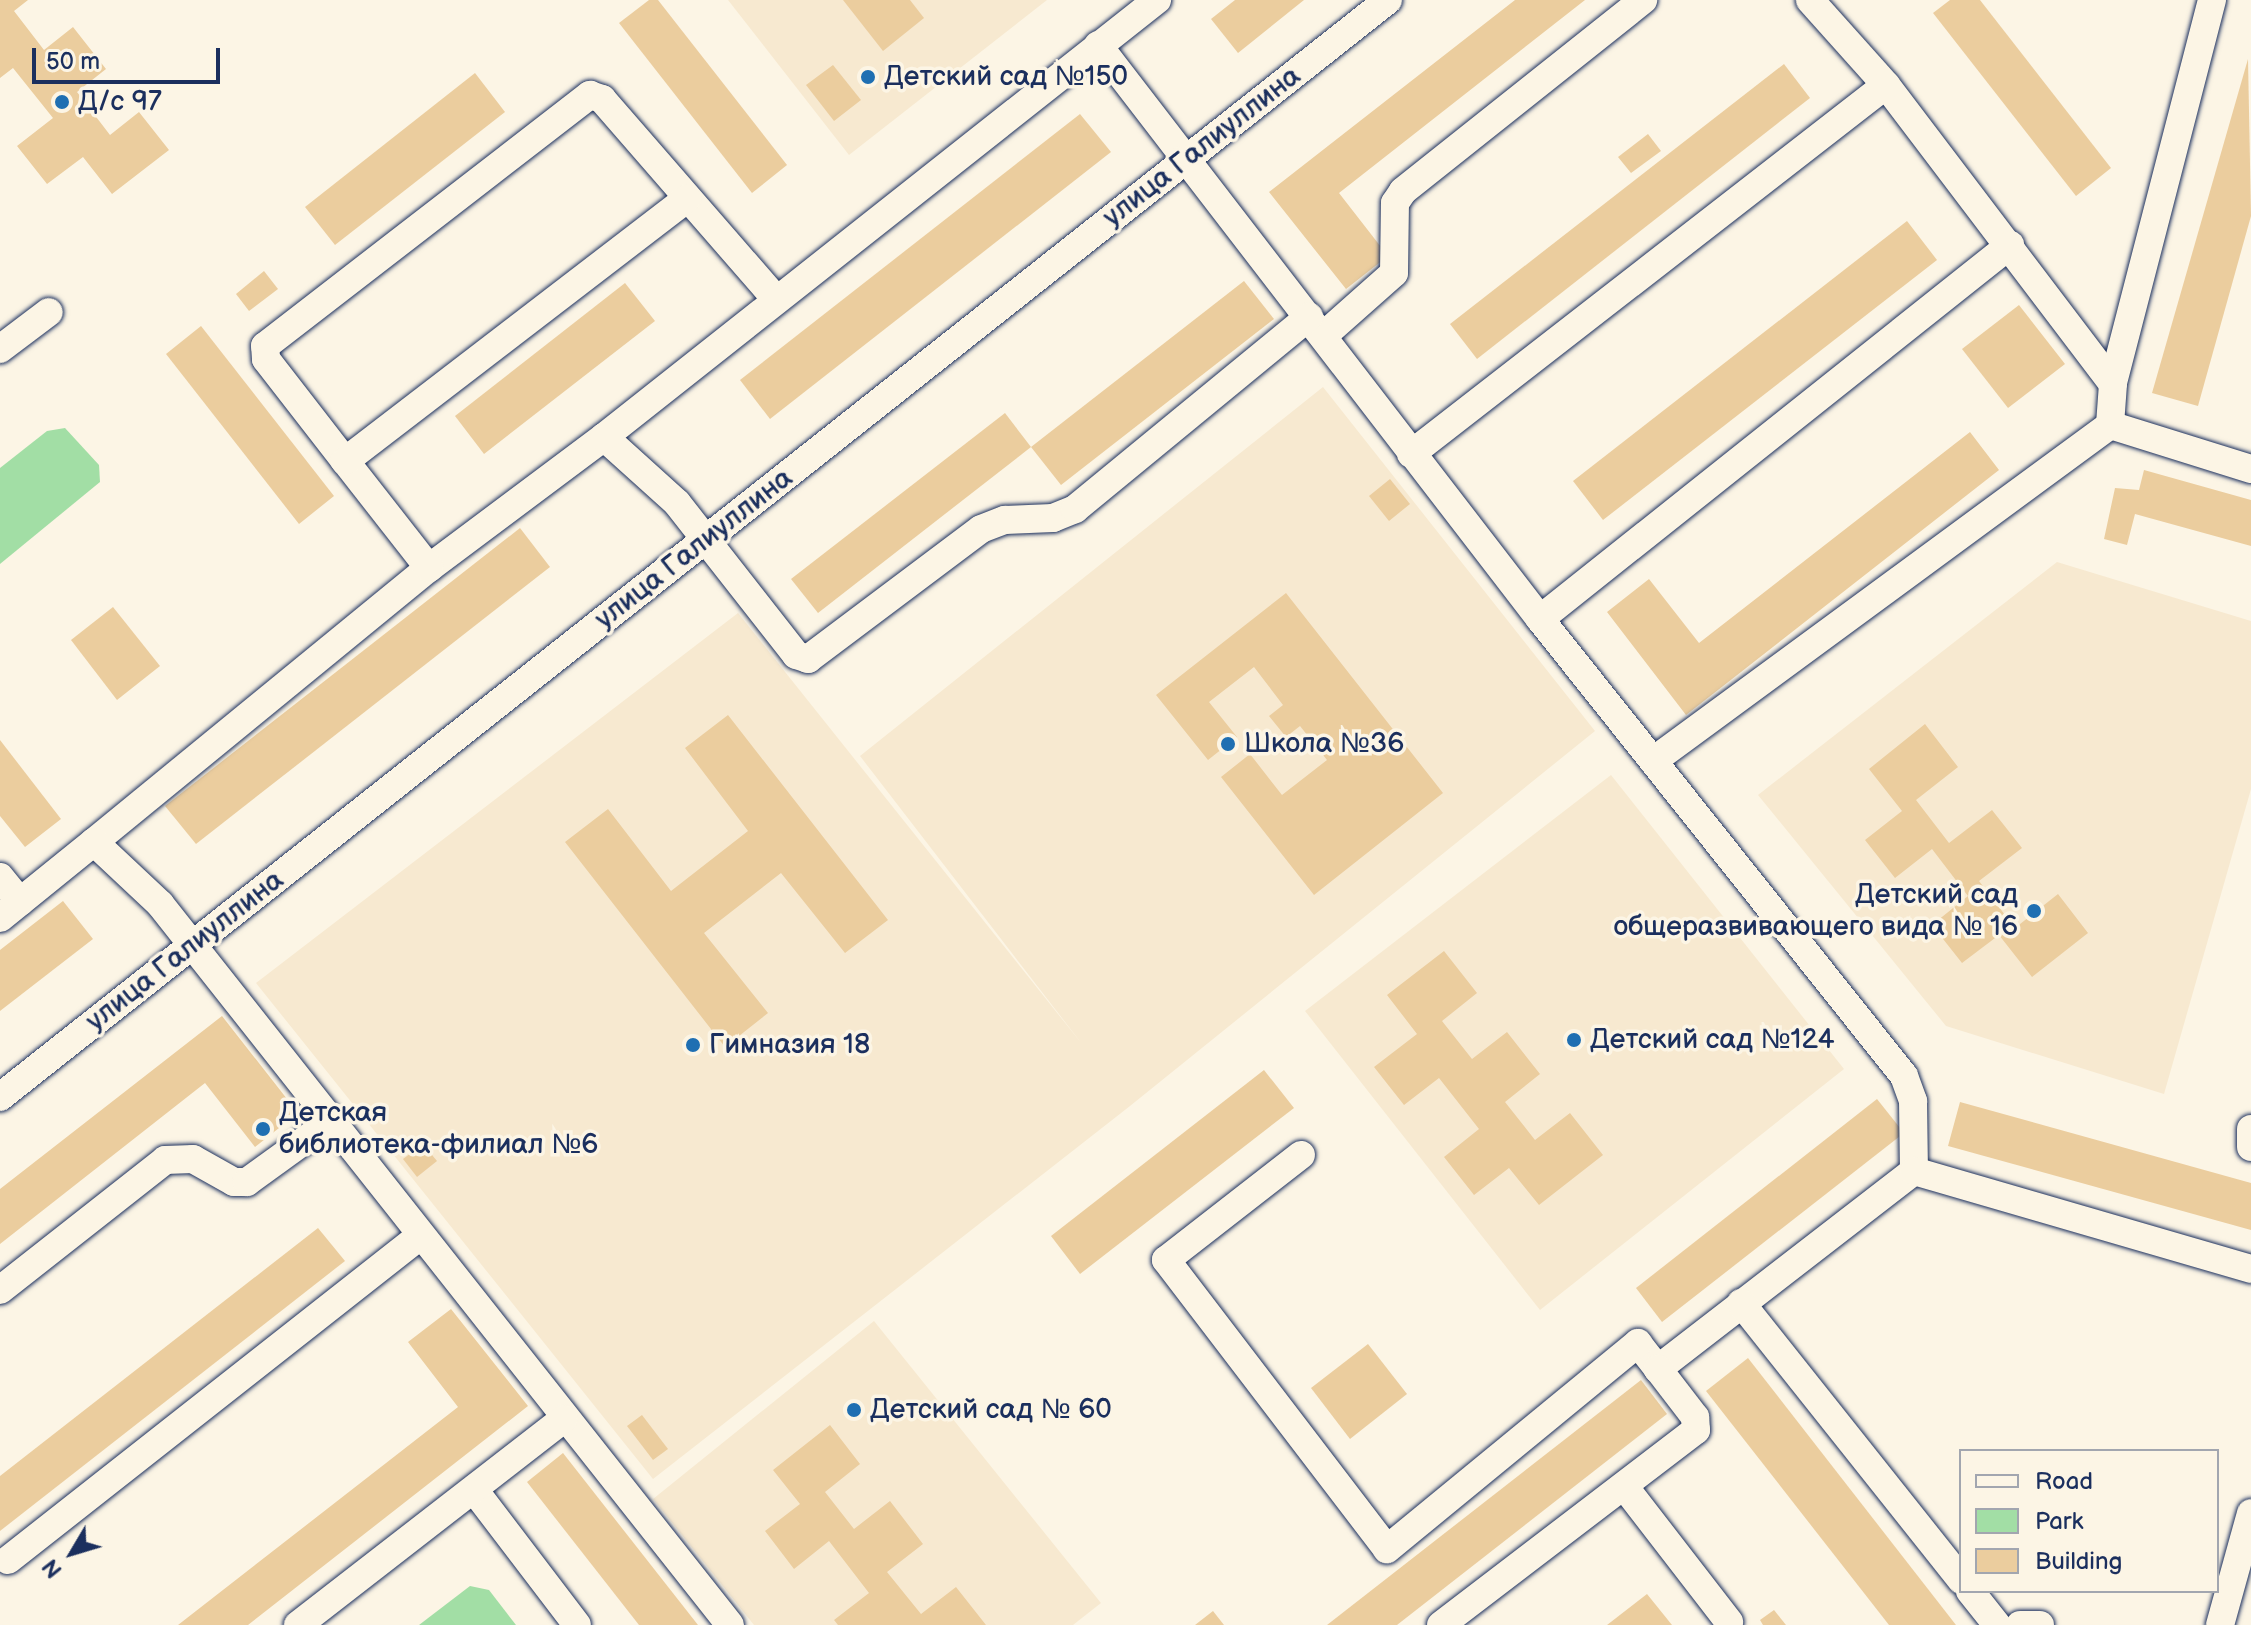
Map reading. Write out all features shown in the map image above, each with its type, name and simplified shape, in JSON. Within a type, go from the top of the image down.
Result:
[{"type":"street","points":[[0,877],[10,910],[429,568],[604,437],[775,298],[1157,0]]},
{"type":"street","name":"улица Галиуллина","points":[[0,1097],[1388,0]]},
{"type":"street","points":[[604,437],[677,503],[796,655],[808,659],[981,529],[1005,520],[1053,518],[1075,509],[1316,327],[1394,273],[1395,203],[1403,191],[1643,0]]},
{"type":"street","points":[[1810,0],[1886,85],[2113,384]]},
{"type":"street","points":[[1653,761],[2110,425],[2113,384],[2212,0]]},
{"type":"street","points":[[1098,45],[1183,162],[1316,327],[1411,454],[1904,1076],[1913,1101],[1914,1171]]},
{"type":"street","points":[[1411,454],[1886,85]]},
{"type":"street","points":[[429,568],[266,359],[265,346],[586,97],[602,99],[775,298]]},
{"type":"street","points":[[345,461],[687,199]]},
{"type":"street","points":[[1540,619],[2010,245]]},
{"type":"street","points":[[0,349],[49,312]]},
{"type":"street","points":[[2110,425],[2251,469]]},
{"type":"street","points":[[94,842],[194,944],[330,1122],[730,1625]]},
{"type":"street","points":[[0,1290],[165,1160],[193,1159],[234,1182],[247,1182],[330,1122]]},
{"type":"street","points":[[2251,1129],[2251,1147]]},
{"type":"street","points":[[1301,1155],[1166,1260],[1387,1549],[1638,1343],[1698,1425],[1624,1486],[1441,1625]]},
{"type":"street","points":[[1914,1171],[2251,1269]]},
{"type":"street","points":[[1658,1369],[1914,1171]]},
{"type":"street","points":[[8,1560],[420,1236]]},
{"type":"street","points":[[1741,1303],[1959,1577]]},
{"type":"street","points":[[298,1625],[475,1491],[564,1419]]},
{"type":"street","points":[[1624,1486],[1728,1624]]},
{"type":"street","points":[[475,1491],[577,1625]]},
{"type":"street","points":[[2220,1625],[2251,1513]]},
{"type":"street","points":[[1972,1593],[1997,1625]]},
{"type":"street","points":[[2020,1625],[2040,1625]]},
{"type":"shaded area","name":"Детский сад №150","points":[[728,0],[1047,0],[849,155]]},
{"type":"shaded area","points":[[1323,387],[1595,731],[1130,1106],[653,1479],[256,983],[738,613],[1082,1044],[860,756]]},
{"type":"shaded area","name":"Детский сад общеразвивающего вида № 16","points":[[2057,562],[2251,621],[2251,789],[2164,1094],[1946,1026],[1758,795]]},
{"type":"shaded area","name":"Детский сад №124","points":[[1611,775],[1844,1069],[1540,1310],[1305,1011]]},
{"type":"shaded area","name":"Детский сад № 60","points":[[874,1321],[1101,1603],[1073,1625],[754,1625],[653,1499]]},
{"type":"green space","points":[[65,428],[99,465],[100,482],[0,564],[0,468],[47,431]]},
{"type":"green space","points":[[470,1586],[489,1590],[516,1625],[419,1625]]},
{"type":"building","name":"Д/с 97","points":[[0,0],[28,0],[14,11],[44,50],[73,27],[106,69],[77,92],[110,135],[139,112],[169,150],[112,194],[83,157],[47,184],[17,146],[53,118],[13,68],[0,78]]},
{"type":"building","points":[[649,0],[658,0],[787,165],[752,193],[619,23]]},
{"type":"building","points":[[843,0],[910,0],[924,18],[883,51]]},
{"type":"building","points":[[1235,0],[1304,0],[1238,53],[1211,19]]},
{"type":"building","points":[[1515,0],[1585,0],[1339,193],[1388,256],[1346,289],[1269,192]]},
{"type":"building","points":[[1950,0],[1980,0],[2111,168],[2076,196],[1933,13]]},
{"type":"building","points":[[2248,59],[2251,216],[2198,406],[2152,393]]},
{"type":"building","points":[[1784,64],[1810,98],[1477,359],[1450,324]]},
{"type":"building","points":[[833,65],[861,100],[834,121],[806,85]]},
{"type":"building","points":[[475,73],[505,112],[335,245],[305,207]]},
{"type":"building","points":[[1080,114],[1111,152],[770,419],[740,380]]},
{"type":"building","points":[[1648,134],[1661,151],[1631,173],[1618,157]]},
{"type":"building","points":[[1907,221],[1937,260],[1603,520],[1573,481]]},
{"type":"building","points":[[264,271],[278,289],[249,311],[236,294]]},
{"type":"building","points":[[1244,281],[1274,319],[1061,485],[1031,447]]},
{"type":"building","points":[[625,283],[655,321],[484,454],[455,416]]},
{"type":"building","points":[[2019,305],[2065,364],[2008,408],[1962,349]]},
{"type":"building","points":[[201,326],[334,496],[299,524],[166,354]]},
{"type":"building","points":[[1005,413],[1031,447],[818,613],[791,579]]},
{"type":"building","points":[[1970,432],[1999,470],[1686,715],[1607,612],[1649,579],[1699,643]]},
{"type":"building","points":[[2144,470],[2251,500],[2251,546],[2135,514],[2127,545],[2104,539],[2115,488],[2139,490]]},
{"type":"building","points":[[1390,479],[1410,504],[1389,521],[1369,496]]},
{"type":"building","points":[[520,528],[550,567],[196,844],[165,806]]},
{"type":"building","points":[[1286,593],[1443,793],[1314,895],[1221,777],[1250,754],[1282,795],[1327,760],[1300,726],[1286,737],[1269,716],[1283,705],[1254,667],[1209,702],[1237,737],[1208,760],[1156,695]]},
{"type":"building","points":[[113,607],[160,666],[117,700],[71,640]]},
{"type":"building","points":[[728,715],[888,920],[845,953],[781,873],[704,933],[768,1013],[725,1047],[565,842],[608,809],[671,891],[748,831],[685,748]]},
{"type":"building","points":[[1925,724],[1958,767],[1916,800],[1949,843],[1992,810],[2022,848],[1979,881],[2015,928],[2058,894],[2088,933],[2032,977],[1999,935],[1962,963],[1932,925],[1968,896],[1932,849],[1895,878],[1865,840],[1902,811],[1869,769]]},
{"type":"building","points":[[0,740],[61,819],[25,847],[0,816]]},
{"type":"building","points":[[63,901],[93,939],[0,1011],[0,950]]},
{"type":"building","points":[[1444,951],[1477,993],[1442,1021],[1472,1059],[1507,1032],[1540,1074],[1505,1102],[1535,1140],[1570,1113],[1603,1155],[1539,1205],[1509,1168],[1474,1195],[1444,1157],[1479,1129],[1439,1078],[1404,1105],[1374,1067],[1417,1034],[1387,995]]},
{"type":"building","points":[[222,1016],[298,1113],[255,1147],[205,1083],[0,1244],[0,1189]]},
{"type":"building","points":[[1264,1070],[1294,1108],[1080,1274],[1051,1236]]},
{"type":"building","points":[[1877,1099],[1904,1133],[1662,1322],[1636,1288]]},
{"type":"building","points":[[1960,1102],[2251,1183],[2251,1230],[1948,1146]]},
{"type":"building","points":[[423,1144],[437,1161],[417,1177],[403,1159]]},
{"type":"building","points":[[318,1228],[345,1261],[0,1531],[0,1476]]},
{"type":"building","points":[[451,1309],[528,1406],[248,1625],[178,1625],[458,1407],[408,1342]]},
{"type":"building","points":[[1368,1344],[1407,1394],[1350,1439],[1311,1388]]},
{"type":"building","points":[[1748,1358],[1956,1625],[1889,1625],[1706,1391]]},
{"type":"building","points":[[1641,1380],[1667,1414],[1397,1625],[1327,1625]]},
{"type":"building","points":[[642,1415],[668,1449],[653,1460],[627,1426]]},
{"type":"building","points":[[830,1425],[860,1464],[825,1492],[854,1529],[890,1501],[923,1544],[887,1572],[921,1614],[956,1587],[986,1625],[838,1625],[834,1620],[869,1593],[829,1541],[794,1569],[765,1531],[800,1504],[773,1470]]},
{"type":"building","points":[[563,1453],[698,1625],[639,1625],[527,1482]]},
{"type":"building","points":[[1647,1594],[1672,1625],[1607,1625]]},
{"type":"building","points":[[1774,1610],[1786,1625],[1763,1625],[1760,1620]]},
{"type":"building","points":[[1213,1611],[1224,1625],[1195,1625]]},
{"type":"place","name":"Детский сад №150","points":[[868,77]]},
{"type":"place","name":"Д/с 97","points":[[62,102]]},
{"type":"place","name":"Школа №36","points":[[1228,744]]},
{"type":"place","name":"Детский сад общеразвивающего вида № 16","points":[[2034,911]]},
{"type":"place","name":"Детский сад №124","points":[[1574,1040]]},
{"type":"place","name":"Гимназия 18","points":[[693,1045]]},
{"type":"place","name":"Детская библиотека-филиал №6","points":[[263,1129]]},
{"type":"place","name":"Детский сад № 60","points":[[854,1410]]}]
